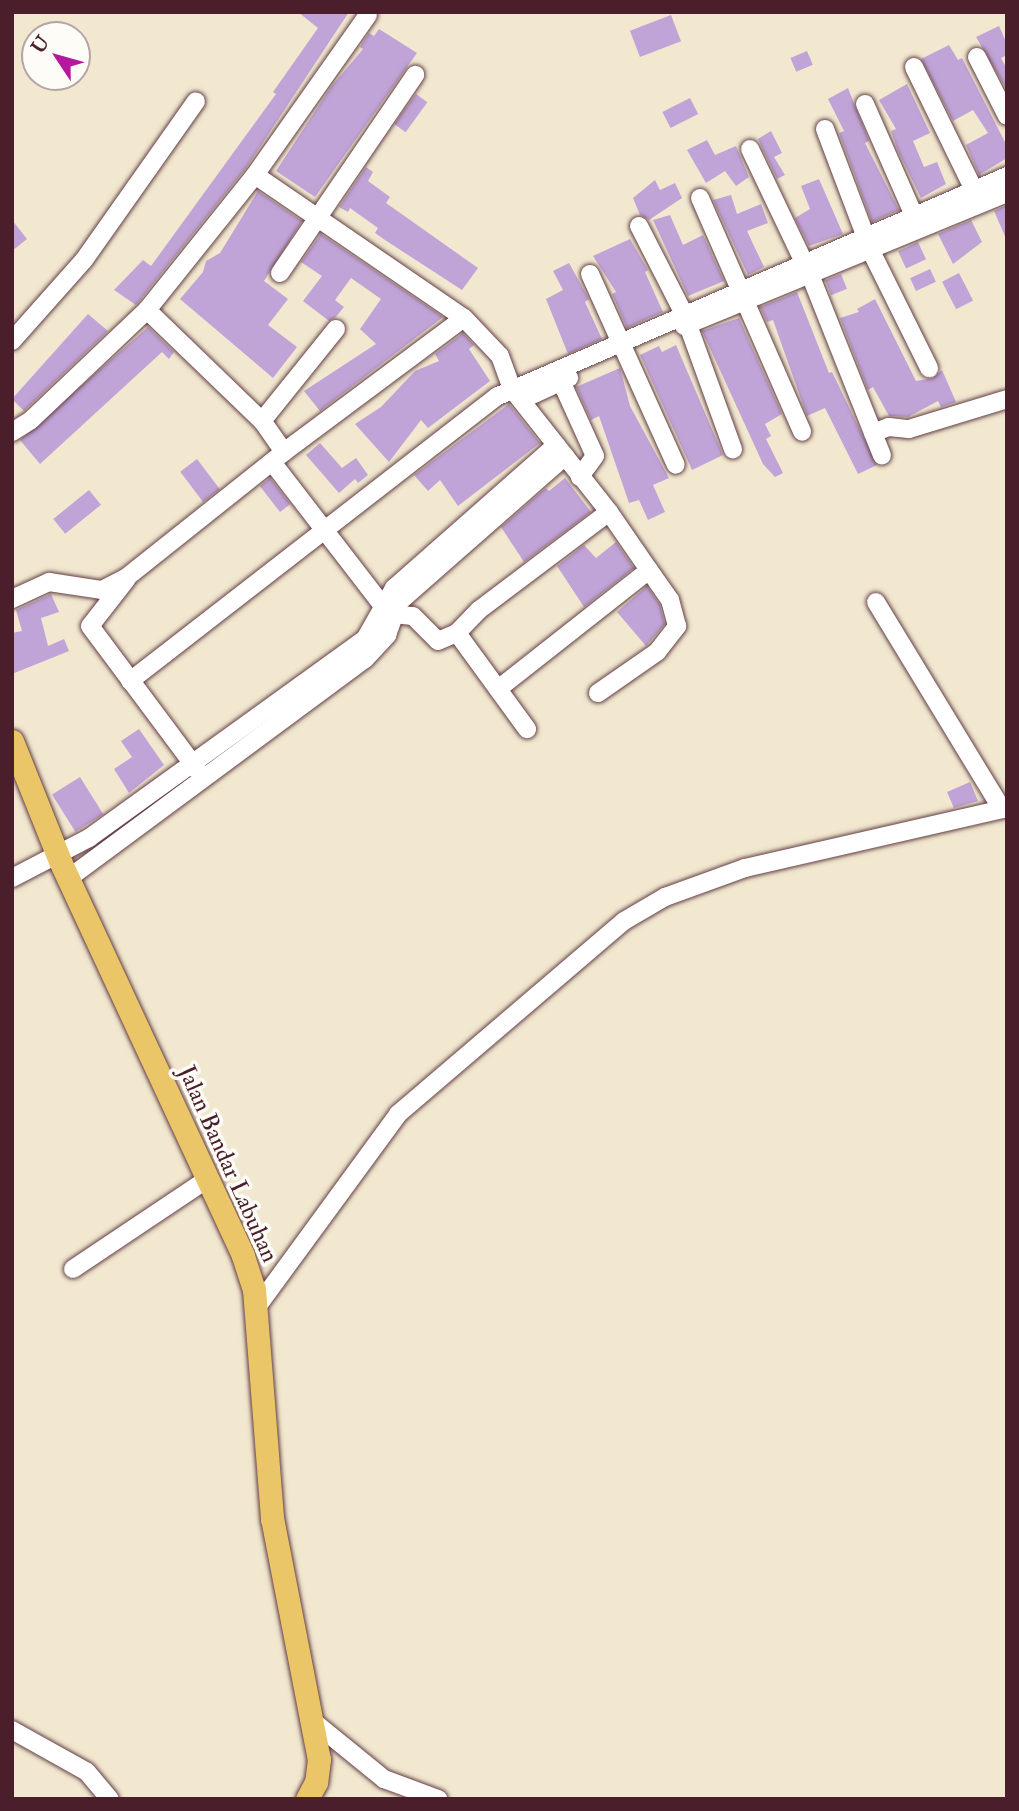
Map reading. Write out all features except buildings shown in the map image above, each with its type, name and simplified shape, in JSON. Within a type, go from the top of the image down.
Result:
[{"type":"main road","name":"Jalan Bandar Labuhan","points":[[12,741],[58,855],[243,1256],[257,1307],[272,1518],[319,1759],[307,1799]]},
{"type":"street","points":[[12,432],[31,420],[147,310],[255,175],[368,15]]},
{"type":"street","points":[[977,57],[1007,116]]},
{"type":"street","points":[[914,67],[978,197]]},
{"type":"street","points":[[280,273],[317,214],[415,75]]},
{"type":"street","points":[[12,341],[84,260],[196,101]]},
{"type":"street","points":[[865,104],[917,224]]},
{"type":"street","points":[[825,129],[869,246],[929,368]]},
{"type":"street","points":[[750,149],[808,272],[882,455]]},
{"type":"street","points":[[255,175],[317,214],[464,318],[500,356],[516,394],[609,512],[670,600],[677,626],[657,652],[598,693]]},
{"type":"street","points":[[516,394],[561,381],[686,319],[869,246],[978,197],[1007,176]]},
{"type":"street","points":[[978,197],[1007,193]]},
{"type":"street","points":[[700,198],[802,432]]},
{"type":"street","points":[[639,226],[686,319],[733,449]]},
{"type":"street","points":[[590,274],[676,465]]},
{"type":"street","points":[[147,310],[262,421],[278,457],[324,528],[388,609],[413,616],[438,641],[457,633],[480,610],[609,512]]},
{"type":"street","points":[[12,598],[50,582],[102,590],[127,577],[278,457],[464,318]]},
{"type":"street","points":[[262,421],[336,329]]},
{"type":"street","points":[[130,681],[324,528],[516,394],[623,349]]},
{"type":"street","points":[[561,381],[595,456],[580,477]]},
{"type":"street","points":[[873,433],[889,427],[909,429],[1007,399]]},
{"type":"street","points":[[69,878],[129,821],[365,659],[387,635],[388,609],[399,593],[560,451]]},
{"type":"street","points":[[498,689],[649,570]]},
{"type":"street","points":[[127,577],[90,626],[199,771]]},
{"type":"street","points":[[257,1307],[398,1114],[624,921],[665,897],[745,868],[1004,808],[876,602]]},
{"type":"street","points":[[457,633],[527,729]]},
{"type":"street","points":[[12,878],[129,821]]},
{"type":"street","points":[[74,1269],[206,1180]]},
{"type":"street","points":[[309,1717],[384,1779],[438,1799]]},
{"type":"street","points":[[12,1730],[90,1775],[110,1799]]}]
